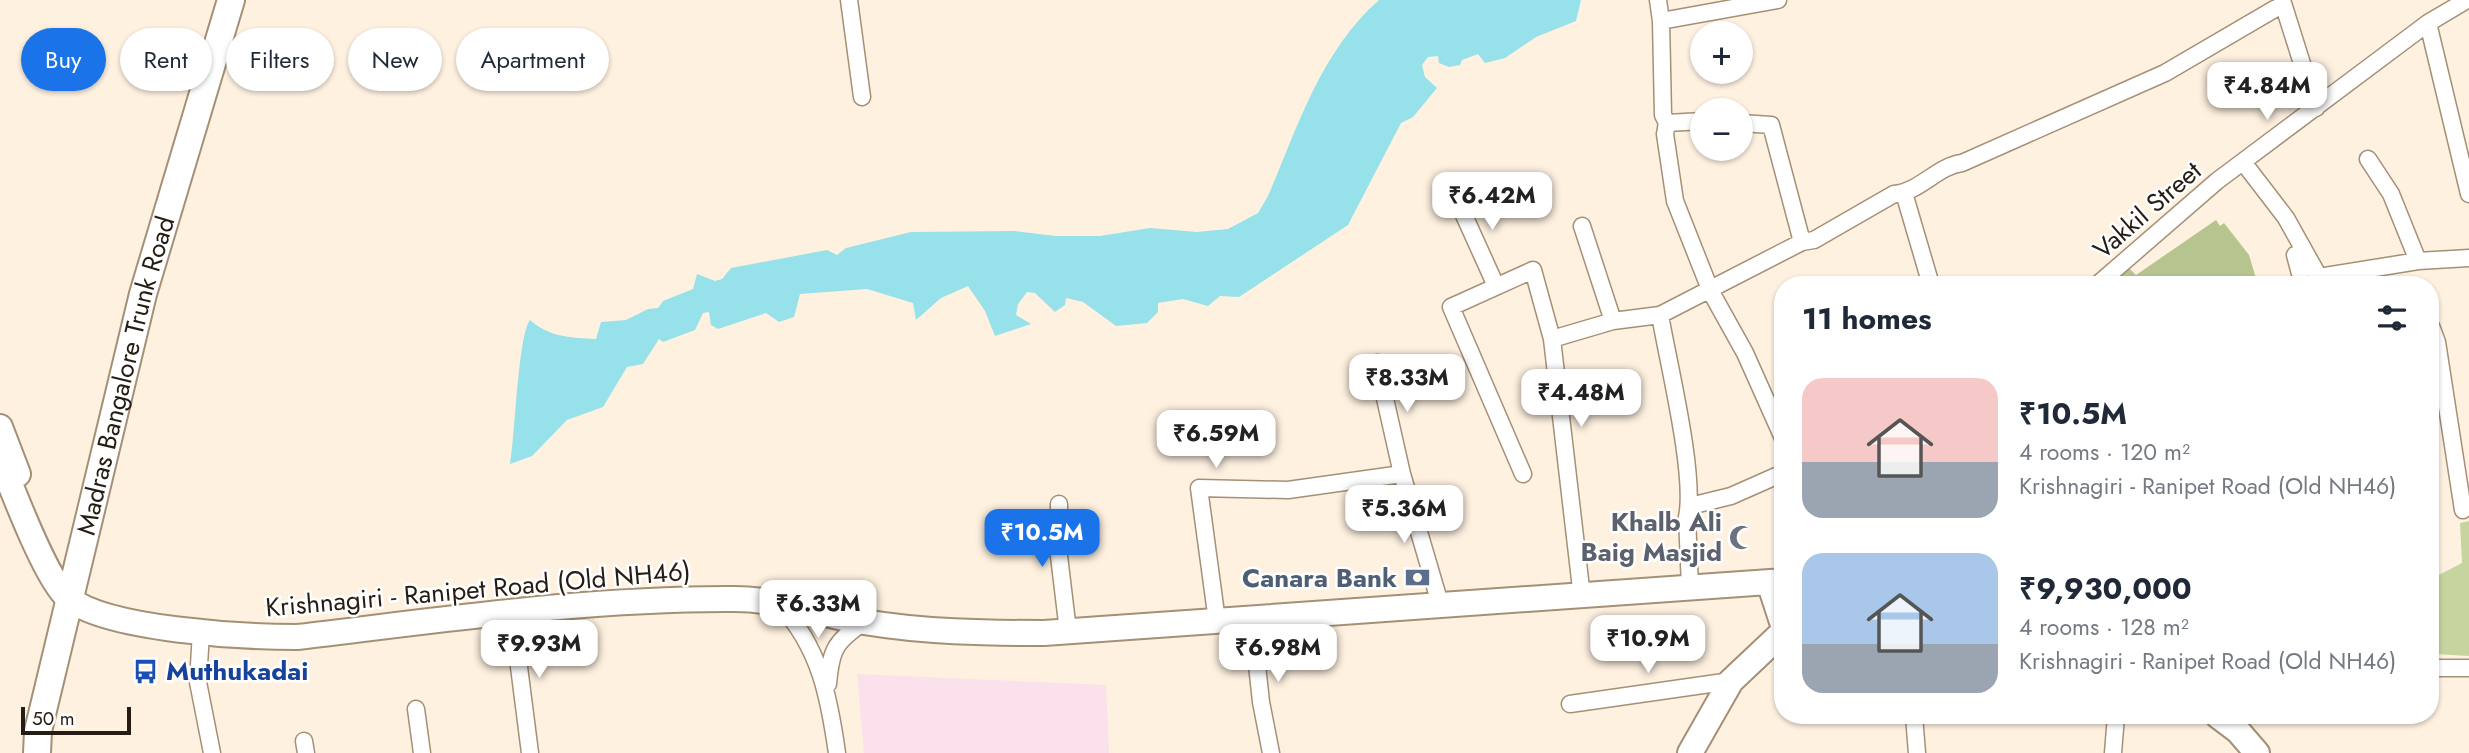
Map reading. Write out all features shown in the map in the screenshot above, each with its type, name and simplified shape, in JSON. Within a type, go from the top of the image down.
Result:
[{"type":"highway","points":[[23,753],[136,281],[217,0]]},
{"type":"highway","name":"Madras Bangalore Trunk Road","points":[[37,753],[38,731],[65,578],[143,295],[231,0]]},
{"type":"main road","points":[[0,427],[65,578]]},
{"type":"main road","points":[[0,459],[65,578]]},
{"type":"main road","name":"Krishnagiri - Ranipet Road (Old NH46)","points":[[65,578],[113,618],[201,632],[298,637],[578,605],[736,599],[778,603],[864,622],[973,633],[1068,631],[1441,607],[1774,581]]},
{"type":"main road","points":[[1690,753],[1731,681],[1774,640]]},
{"type":"main road","points":[[2229,724],[2258,753]]},
{"type":"main road","points":[[2246,724],[2272,753]]},
{"type":"street","points":[[849,0],[862,97]]},
{"type":"street","points":[[1658,0],[1661,21],[1662,115],[1667,123],[1665,134],[1675,201],[1710,292],[1745,353],[1774,418]]},
{"type":"street","points":[[1661,21],[1778,0]]},
{"type":"street","name":"Vakkil Street","points":[[2108,276],[2243,162],[2428,23],[2467,0]]},
{"type":"street","points":[[1552,339],[1613,321],[1660,315],[1710,292],[1801,242],[1814,240],[1894,194],[1904,193],[1952,164],[1962,163],[2165,73],[2283,2],[2316,108]]},
{"type":"street","points":[[2428,23],[2469,194]]},
{"type":"street","points":[[1667,123],[1690,122]]},
{"type":"street","points":[[1753,124],[1771,125],[1801,242]]},
{"type":"street","points":[[2368,159],[2391,194],[2418,261]]},
{"type":"street","points":[[2243,162],[2286,218],[2318,276]]},
{"type":"street","points":[[1454,193],[1496,286]]},
{"type":"street","points":[[1904,193],[1928,276]]},
{"type":"street","points":[[1582,226],[1613,321]]},
{"type":"street","points":[[2295,255],[2301,276]]},
{"type":"street","points":[[2325,276],[2418,261],[2469,258]]},
{"type":"street","points":[[1523,474],[1451,307],[1533,270],[1552,339],[1582,597]]},
{"type":"street","points":[[1660,315],[1690,506],[1687,517],[1690,587]]},
{"type":"street","points":[[2439,355],[2463,510]]},
{"type":"street","points":[[1377,363],[1402,474],[1441,607]]},
{"type":"street","points":[[1217,621],[1199,488],[1288,490],[1402,474]]},
{"type":"street","points":[[1690,506],[1731,496],[1774,477]]},
{"type":"street","points":[[1059,504],[1059,556],[1068,631]]},
{"type":"street","points":[[778,603],[804,635],[827,690],[837,753]]},
{"type":"street","points":[[512,612],[530,753]]},
{"type":"street","points":[[1252,619],[1261,702],[1271,753]]},
{"type":"street","points":[[827,690],[830,658],[837,643],[864,622]]},
{"type":"street","points":[[201,632],[198,682],[212,753]]},
{"type":"street","points":[[2439,668],[2469,668]]},
{"type":"street","points":[[1570,704],[1731,681]]},
{"type":"street","points":[[416,709],[422,753]]},
{"type":"street","points":[[1915,724],[1917,753]]},
{"type":"street","points":[[2113,753],[2115,724]]},
{"type":"shaded area","points":[[857,674],[1106,685],[1109,753],[864,753]]},
{"type":"green space","points":[[2216,220],[2220,226],[2224,223],[2249,255],[2255,276],[2119,276],[2129,268],[2136,275]]},
{"type":"green space","points":[[2469,521],[2469,656],[2439,654],[2439,575],[2462,563],[2460,523]]},
{"type":"water","points":[[1379,0],[1581,0],[1576,21],[1536,37],[1505,58],[1485,63],[1478,54],[1462,60],[1460,65],[1449,67],[1439,63],[1438,56],[1428,57],[1422,65],[1425,77],[1437,88],[1413,117],[1401,123],[1348,225],[1239,297],[1220,296],[1208,306],[1183,299],[1158,303],[1158,312],[1147,323],[1116,326],[1083,302],[1066,298],[1065,305],[1055,312],[1035,293],[1027,292],[1018,304],[1016,315],[1031,324],[995,336],[985,311],[968,286],[941,298],[916,320],[913,303],[867,289],[800,294],[794,317],[779,322],[766,313],[718,329],[711,325],[709,312],[703,313],[695,330],[663,342],[659,339],[643,364],[627,367],[603,407],[567,420],[532,456],[510,464],[520,365],[530,320],[553,333],[596,339],[601,322],[626,320],[648,309],[658,308],[663,301],[693,289],[697,274],[715,281],[722,279],[731,268],[827,250],[837,255],[846,248],[911,232],[1014,231],[1056,236],[1100,236],[1150,228],[1197,232],[1228,229],[1258,213],[1326,66],[1341,42]]},
{"type":"place","name":"Khalb Ali Baig Masjid","points":[[1742,537]]},
{"type":"place","name":"Canara Bank","points":[[1417,578]]},
{"type":"place","name":"Muthukadai","points":[[146,671]]}]
